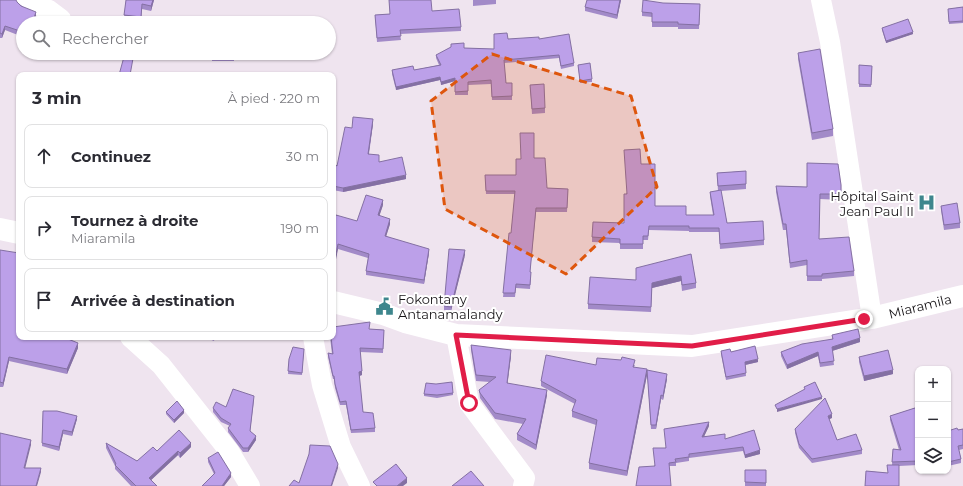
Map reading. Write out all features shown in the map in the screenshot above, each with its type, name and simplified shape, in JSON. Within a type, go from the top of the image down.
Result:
[{"type":"main road","points":[[0,229],[16,232]]},
{"type":"main road","name":"Miaramila","points":[[336,303],[383,314],[405,322],[456,335],[692,346],[872,318],[963,296]]},
{"type":"street","points":[[26,0],[49,10],[57,16]]},
{"type":"street","points":[[821,0],[830,42],[872,318]]},
{"type":"street","points":[[456,335],[469,403],[525,478],[523,486]]},
{"type":"street","points":[[133,340],[161,365],[230,451],[250,486]]},
{"type":"street","points":[[314,340],[322,385],[341,447],[360,486]]},
{"type":"highlighted area","points":[[492,54],[631,96],[657,187],[566,274],[445,209],[431,101]]},
{"type":"building","points":[[0,0],[16,0],[21,6],[36,12],[35,16],[16,16],[16,30],[5,26],[2,34],[0,33]]},
{"type":"building","points":[[126,0],[153,0],[151,6],[142,4],[141,16],[124,15]]},
{"type":"building","points":[[389,0],[431,0],[432,11],[459,9],[461,27],[400,30],[401,36],[377,38],[375,15],[390,14]]},
{"type":"building","points":[[587,0],[620,0],[617,15],[585,7]]},
{"type":"building","points":[[643,0],[663,3],[700,4],[699,25],[678,24],[678,22],[652,22],[652,13],[642,12]]},
{"type":"building","points":[[963,7],[963,21],[949,22],[948,9]]},
{"type":"building","points":[[908,19],[913,32],[886,41],[882,28]]},
{"type":"building","points":[[507,33],[508,39],[539,37],[539,39],[569,34],[574,63],[561,66],[559,55],[504,60],[506,83],[512,83],[512,96],[492,97],[491,80],[468,82],[468,91],[455,92],[455,78],[441,82],[440,77],[396,87],[392,70],[413,66],[414,70],[441,65],[436,55],[451,47],[451,44],[464,43],[464,48],[494,49],[494,34]]},
{"type":"building","points":[[820,49],[833,129],[812,133],[798,53]]},
{"type":"building","points":[[123,60],[133,60],[131,72],[120,72]]},
{"type":"building","points":[[590,63],[592,79],[580,81],[578,65]]},
{"type":"building","points":[[859,65],[872,66],[871,85],[859,84]]},
{"type":"building","points":[[544,84],[545,108],[532,109],[530,85]]},
{"type":"building","points":[[353,117],[373,119],[368,154],[379,155],[379,162],[402,157],[406,175],[343,188],[336,187],[336,165],[337,166],[345,127],[352,128]]},
{"type":"building","points":[[520,133],[534,133],[534,158],[545,158],[547,188],[568,189],[567,208],[536,208],[530,285],[516,284],[515,293],[503,293],[515,191],[486,191],[485,175],[516,175],[516,159],[521,159]]},
{"type":"building","points":[[640,149],[641,164],[655,164],[655,206],[686,206],[686,215],[714,215],[710,192],[721,190],[727,223],[763,221],[764,240],[720,244],[719,228],[689,228],[689,226],[649,226],[648,236],[643,236],[643,244],[620,244],[620,239],[592,237],[593,222],[624,223],[624,194],[627,194],[624,150]]},
{"type":"building","points":[[807,163],[838,164],[841,194],[820,194],[819,239],[849,237],[854,271],[822,274],[822,276],[807,276],[807,260],[790,263],[786,224],[783,224],[776,186],[807,187]]},
{"type":"building","points":[[746,171],[746,184],[718,186],[717,173]]},
{"type":"building","points":[[366,195],[383,200],[378,215],[390,219],[385,236],[429,249],[424,280],[366,271],[369,254],[338,244],[336,254],[336,215],[357,221]]},
{"type":"building","points":[[957,203],[960,223],[944,225],[941,206]]},
{"type":"building","points":[[449,249],[465,250],[451,307],[444,306]]},
{"type":"building","points":[[0,250],[16,253],[16,340],[70,340],[78,343],[67,369],[9,357],[3,383],[0,382]]},
{"type":"building","points":[[691,254],[696,283],[682,285],[681,276],[652,283],[651,307],[588,304],[590,277],[636,280],[636,268]]},
{"type":"building","points":[[370,322],[369,329],[384,330],[383,349],[360,348],[362,371],[359,372],[363,412],[373,413],[375,428],[351,430],[346,401],[340,402],[328,353],[333,354],[331,340],[336,340],[336,327]]},
{"type":"building","points":[[858,329],[860,338],[832,347],[834,361],[820,363],[818,352],[787,365],[781,352],[802,344],[833,339],[832,335]]},
{"type":"building","points":[[471,345],[511,350],[507,383],[547,390],[536,445],[517,434],[526,419],[495,413],[480,393],[479,390],[496,377],[476,375]]},
{"type":"building","points":[[755,346],[758,359],[745,362],[746,373],[726,377],[721,351],[730,349],[731,352]]},
{"type":"building","points":[[293,347],[304,349],[302,373],[288,371],[289,359]]},
{"type":"building","points":[[888,350],[893,370],[864,376],[859,357]]},
{"type":"building","points":[[546,355],[596,365],[597,358],[621,360],[622,357],[635,360],[633,367],[647,369],[627,471],[589,463],[597,420],[572,411],[576,400],[541,381]]},
{"type":"building","points":[[647,370],[667,374],[663,396],[661,395],[656,425],[651,425]]},
{"type":"building","points":[[452,382],[453,393],[437,395],[424,394],[426,383],[436,384]]},
{"type":"building","points":[[815,382],[822,397],[777,409],[775,405]]},
{"type":"building","points":[[233,389],[254,396],[250,431],[256,436],[248,448],[243,448],[228,428],[231,424],[221,418],[213,408],[216,402],[226,407]]},
{"type":"building","points":[[825,398],[832,414],[828,416],[837,440],[856,434],[862,450],[812,459],[799,444],[795,429]]},
{"type":"building","points":[[177,401],[184,410],[174,420],[166,412]]},
{"type":"building","points":[[915,408],[915,461],[892,462],[893,449],[901,450],[890,416]]},
{"type":"building","points":[[43,411],[57,411],[77,416],[72,432],[63,430],[59,447],[42,443]]},
{"type":"building","points":[[709,422],[702,437],[725,434],[725,439],[754,430],[760,450],[745,455],[743,447],[689,454],[689,457],[675,459],[676,462],[669,463],[671,486],[636,486],[639,467],[655,466],[653,448],[666,448],[664,429]]},
{"type":"building","points":[[957,428],[958,430],[963,429],[963,445],[958,446],[961,459],[951,461],[951,438],[951,430]]},
{"type":"building","points":[[179,430],[191,443],[180,453],[178,451],[149,478],[157,486],[136,486],[115,465],[116,464],[106,443],[137,461],[153,447],[157,451]]},
{"type":"building","points":[[0,433],[31,440],[24,468],[41,468],[36,486],[0,486]]},
{"type":"building","points":[[310,445],[330,446],[338,464],[331,486],[289,486],[294,480],[299,483],[309,454]]},
{"type":"building","points":[[218,452],[231,473],[222,486],[202,486],[215,473],[208,458]]},
{"type":"building","points":[[396,464],[407,478],[397,486],[377,486],[373,482]]},
{"type":"building","points":[[887,465],[899,465],[899,486],[865,486],[866,471],[888,473]]},
{"type":"building","points":[[745,470],[766,470],[766,483],[745,482]]},
{"type":"building","points":[[471,471],[484,486],[452,486]]},
{"type":"place","name":"Hôpital Saint Jean Paul II","points":[[927,203]]},
{"type":"place","name":"Fokontany Antanamalandy","points":[[385,306]]},
{"type":"route","points":[[469,403],[456,335],[692,346],[864,319]]}]
